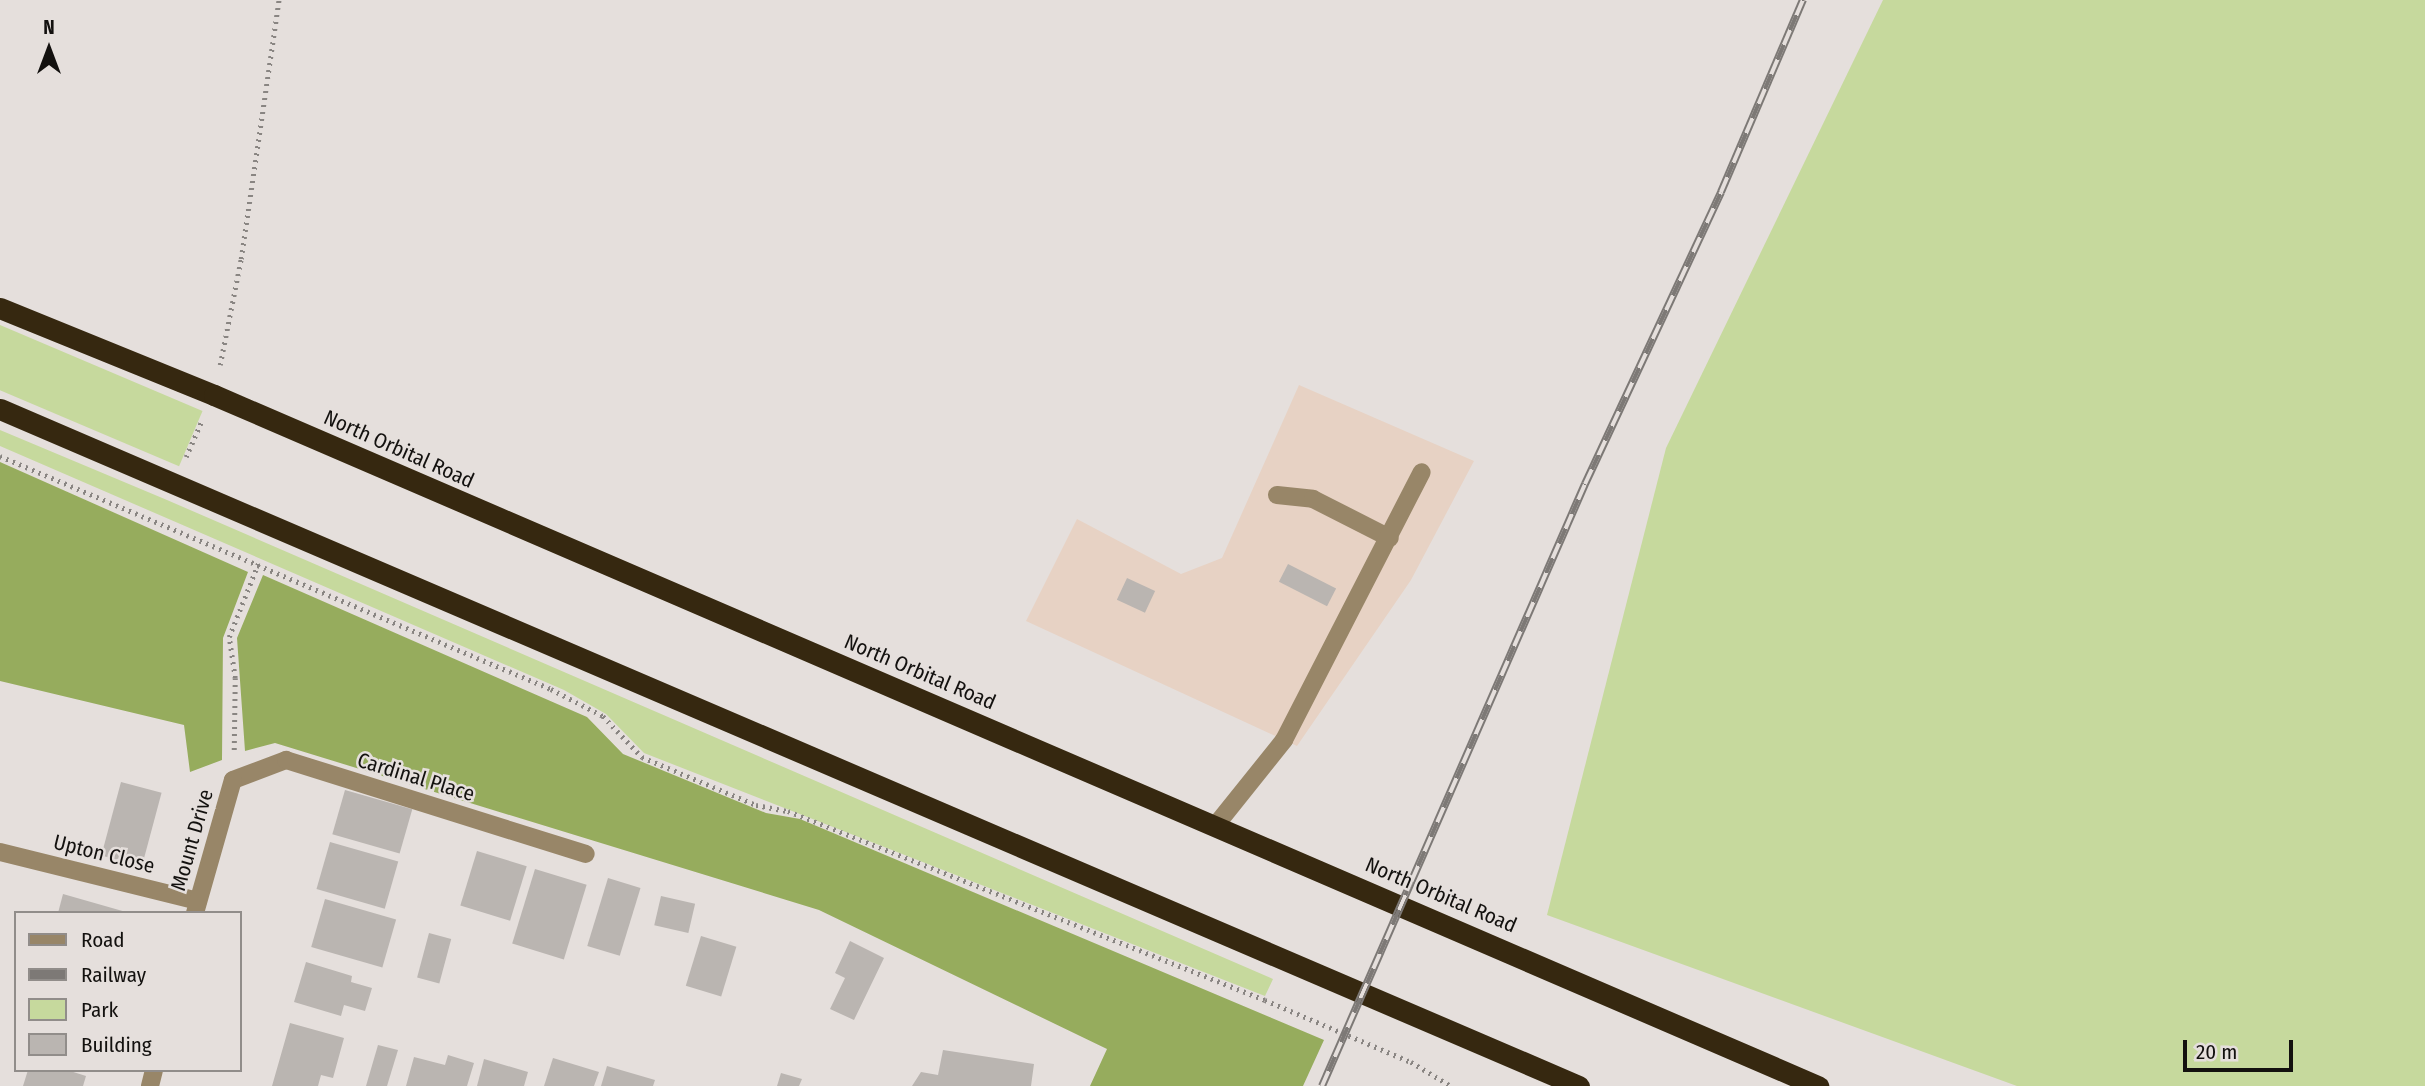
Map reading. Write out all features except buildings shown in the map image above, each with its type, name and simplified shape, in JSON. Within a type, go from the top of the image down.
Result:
[{"type":"highway","name":"North Orbital Road","points":[[0,308],[214,395],[1818,1086]]},
{"type":"highway","points":[[0,409],[1579,1086]]},
{"type":"street","points":[[1216,825],[1284,740],[1423,472]]},
{"type":"street","points":[[1277,495],[1313,499],[1390,538]]},
{"type":"street","name":"Cardinal Place","points":[[233,780],[286,760],[586,854]]},
{"type":"street","name":"Mount Drive","points":[[196,907],[233,780]]},
{"type":"street","name":"Upton Close","points":[[0,852],[196,907]]},
{"type":"path","points":[[175,482],[214,395],[241,259],[279,0]]},
{"type":"path","points":[[0,456],[551,689],[603,716],[642,757],[756,805],[788,810],[1265,1000],[1411,1062],[1451,1086]]},
{"type":"path","points":[[157,522],[161,513]]},
{"type":"path","points":[[233,780],[235,678],[229,636],[258,564]]},
{"type":"shaded area","points":[[1299,385],[1474,461],[1411,580],[1297,746],[1026,621],[1077,519],[1181,574],[1222,558]]},
{"type":"green space","points":[[1883,0],[2425,0],[2425,1086],[2017,1086],[1547,915],[1666,448]]},
{"type":"green space","points":[[0,325],[203,411],[179,466],[0,390]]},
{"type":"green space","points":[[0,430],[1273,979],[1265,996],[644,753],[606,714],[564,690],[0,446]]},
{"type":"green space","points":[[0,462],[248,572],[223,638],[222,760],[190,772],[184,725],[0,681]]},
{"type":"green space","points":[[263,575],[587,717],[623,754],[766,813],[800,819],[1324,1040],[1303,1086],[1090,1086],[1107,1049],[819,910],[275,743],[245,751],[237,638]]},
{"type":"railway","points":[[1322,1086],[1585,484],[1721,192],[1803,0]]}]
